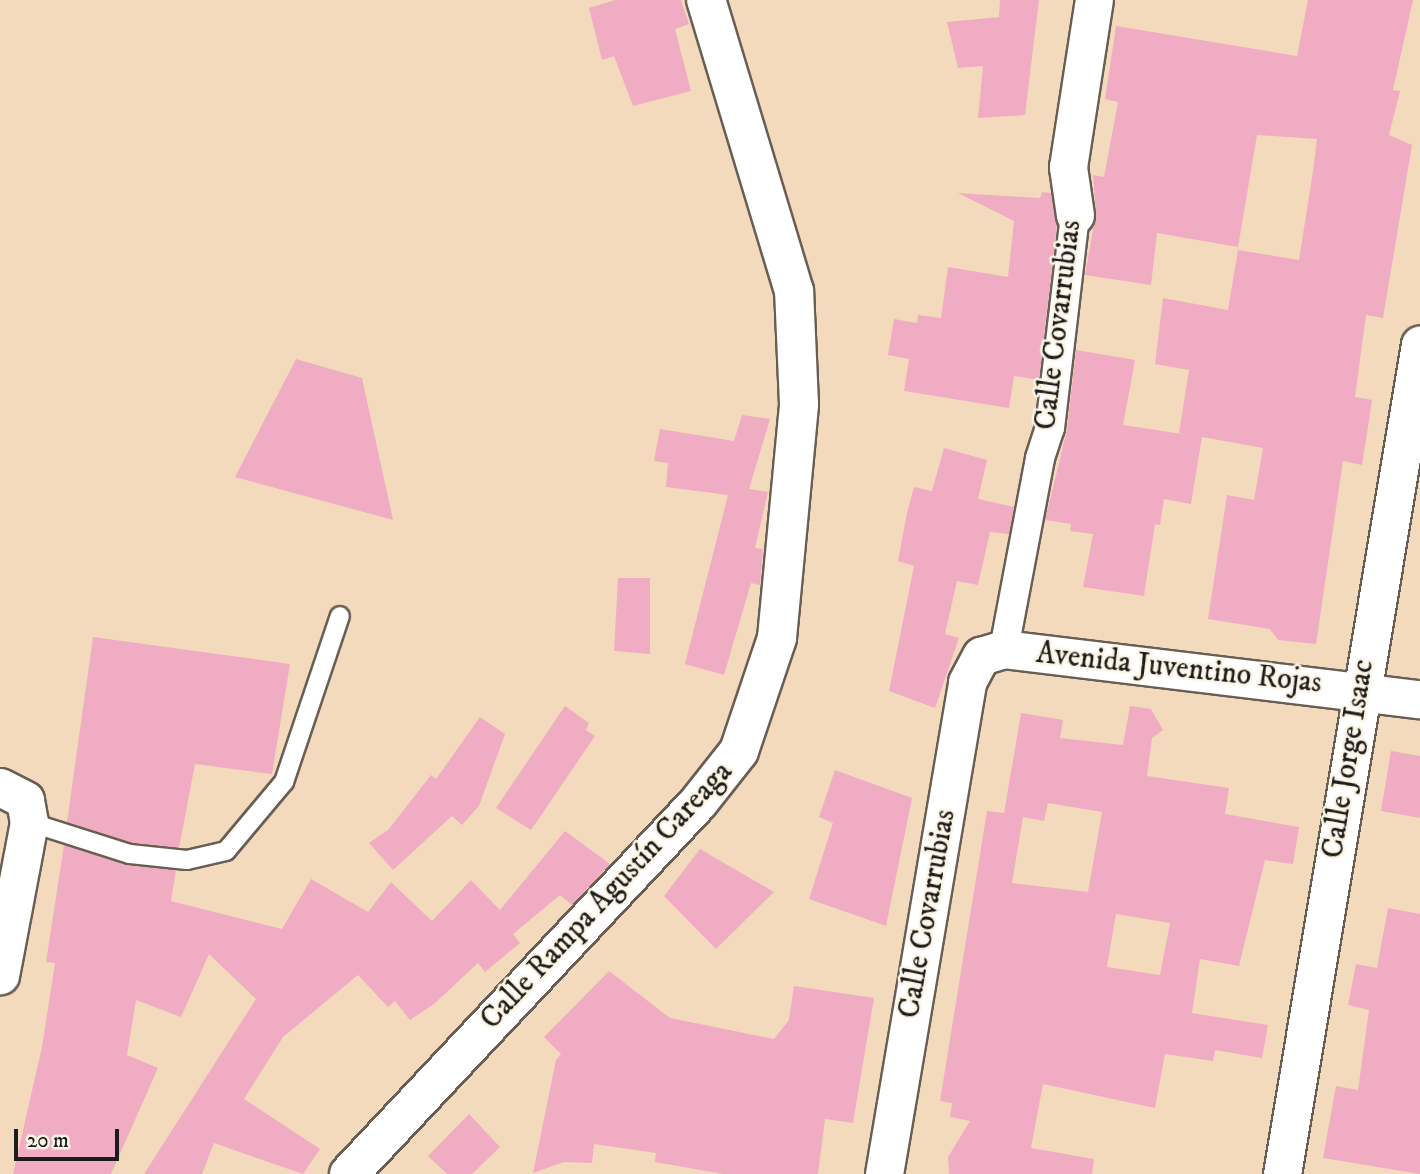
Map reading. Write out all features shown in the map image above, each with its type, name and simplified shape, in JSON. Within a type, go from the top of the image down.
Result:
[{"type":"street","name":"Calle Rampa Agustín Careaga","points":[[349,1174],[698,803],[739,751],[777,638],[799,404],[794,290],[706,0]]},
{"type":"street","name":"Calle Covarrubias","points":[[884,1174],[967,682],[992,652],[1040,458],[1050,429],[1075,215],[1068,167],[1094,0]]},
{"type":"street","name":"Calle Jorge Isaac","points":[[1282,1174],[1360,690],[1420,344]]},
{"type":"street","name":"Avenida Juventino Rojas","points":[[992,652],[1360,690],[1420,699]]},
{"type":"street","points":[[0,787],[25,800],[29,822],[0,975]]},
{"type":"lane","points":[[29,822],[131,854],[187,860],[226,851],[284,782],[340,616]]},
{"type":"building","points":[[615,0],[681,0],[689,24],[675,29],[691,91],[633,106],[614,56],[602,60],[589,8]]},
{"type":"building","points":[[1000,0],[1039,0],[1025,115],[978,118],[983,66],[958,68],[947,22],[999,17]]},
{"type":"building","points":[[1308,0],[1413,0],[1393,90],[1400,91],[1389,135],[1412,145],[1383,318],[1366,315],[1355,397],[1372,400],[1368,427],[1362,465],[1343,461],[1316,644],[1278,640],[1270,629],[1208,619],[1227,495],[1254,500],[1263,448],[1202,437],[1191,504],[1164,499],[1160,525],[1155,524],[1144,596],[1083,587],[1093,534],[1070,531],[1071,524],[1045,520],[1067,430],[1076,350],[1135,360],[1123,425],[1189,435],[1179,433],[1189,370],[1155,364],[1163,298],[1228,310],[1238,250],[1299,260],[1313,171],[1317,139],[1257,135],[1238,247],[1157,233],[1151,285],[1085,275],[1096,213],[1093,175],[1104,177],[1118,102],[1105,99],[1116,26],[1297,56]]},
{"type":"building","points":[[1042,192],[1051,193],[1057,225],[1039,380],[1014,376],[1009,408],[904,391],[909,359],[888,355],[894,319],[917,323],[918,315],[941,318],[948,267],[1008,277],[1014,221],[958,193],[1040,198]]},
{"type":"building","points":[[296,359],[362,378],[393,520],[235,477]]},
{"type":"building","points":[[742,415],[770,419],[749,489],[768,492],[755,548],[763,549],[760,585],[751,583],[724,675],[685,664],[728,495],[666,487],[668,463],[654,461],[660,429],[734,441]]},
{"type":"building","points":[[944,448],[987,460],[978,499],[1014,507],[1009,534],[990,532],[978,585],[957,581],[945,634],[959,638],[935,708],[889,691],[914,566],[898,561],[907,513],[914,487],[932,491]]},
{"type":"building","points":[[618,578],[650,578],[650,654],[614,651]]},
{"type":"building","points":[[93,637],[290,664],[272,774],[195,764],[179,848],[132,843],[67,822]]},
{"type":"building","points":[[565,706],[589,723],[586,730],[595,736],[531,830],[496,808]]},
{"type":"building","points":[[1130,706],[1151,709],[1163,730],[1152,738],[1147,776],[1229,788],[1225,814],[1299,827],[1293,864],[1265,860],[1239,966],[1200,959],[1192,1013],[1268,1025],[1262,1058],[1215,1050],[1213,1061],[1165,1054],[1155,1108],[1043,1084],[1031,1148],[1094,1159],[1092,1174],[949,1174],[948,1157],[970,1121],[950,1117],[952,1103],[940,1101],[987,811],[1004,813],[1021,713],[1063,720],[1060,738],[1123,745]],"holes":[[[1048,803],[1102,812],[1088,892],[1012,883],[1023,817],[1044,821]],[[1116,914],[1170,923],[1160,975],[1107,967]]]},
{"type":"building","points":[[480,717],[505,734],[479,806],[462,825],[452,816],[393,870],[369,843],[388,830],[431,775],[436,779]]},
{"type":"building","points":[[1391,751],[1420,756],[1420,818],[1381,811]]},
{"type":"building","points":[[835,770],[912,798],[886,926],[809,899],[833,823],[819,817]]},
{"type":"building","points":[[565,831],[610,864],[572,905],[560,895],[513,934],[520,943],[485,972],[478,963],[434,1004],[410,1020],[395,1001],[388,1007],[358,975],[283,1037],[244,1099],[320,1149],[303,1174],[214,1143],[202,1174],[144,1174],[256,999],[209,954],[181,1017],[136,1000],[127,1055],[158,1068],[111,1174],[13,1174],[42,1047],[55,963],[46,962],[64,845],[127,865],[176,870],[171,901],[282,929],[311,879],[368,912],[391,882],[432,921],[471,880],[500,910]]},
{"type":"building","points":[[700,849],[774,892],[716,949],[664,896]]},
{"type":"building","points":[[1388,908],[1420,914],[1420,1174],[1323,1158],[1336,1086],[1358,1090],[1369,1010],[1348,1005],[1356,964],[1377,968]]},
{"type":"building","points":[[609,971],[670,1018],[774,1039],[789,1020],[794,986],[874,998],[853,1123],[825,1119],[818,1174],[723,1174],[655,1162],[656,1153],[594,1144],[592,1163],[564,1162],[533,1173],[556,1060],[561,1054],[544,1037]]},
{"type":"building","points":[[469,1114],[500,1147],[472,1174],[447,1174],[428,1156]]}]
